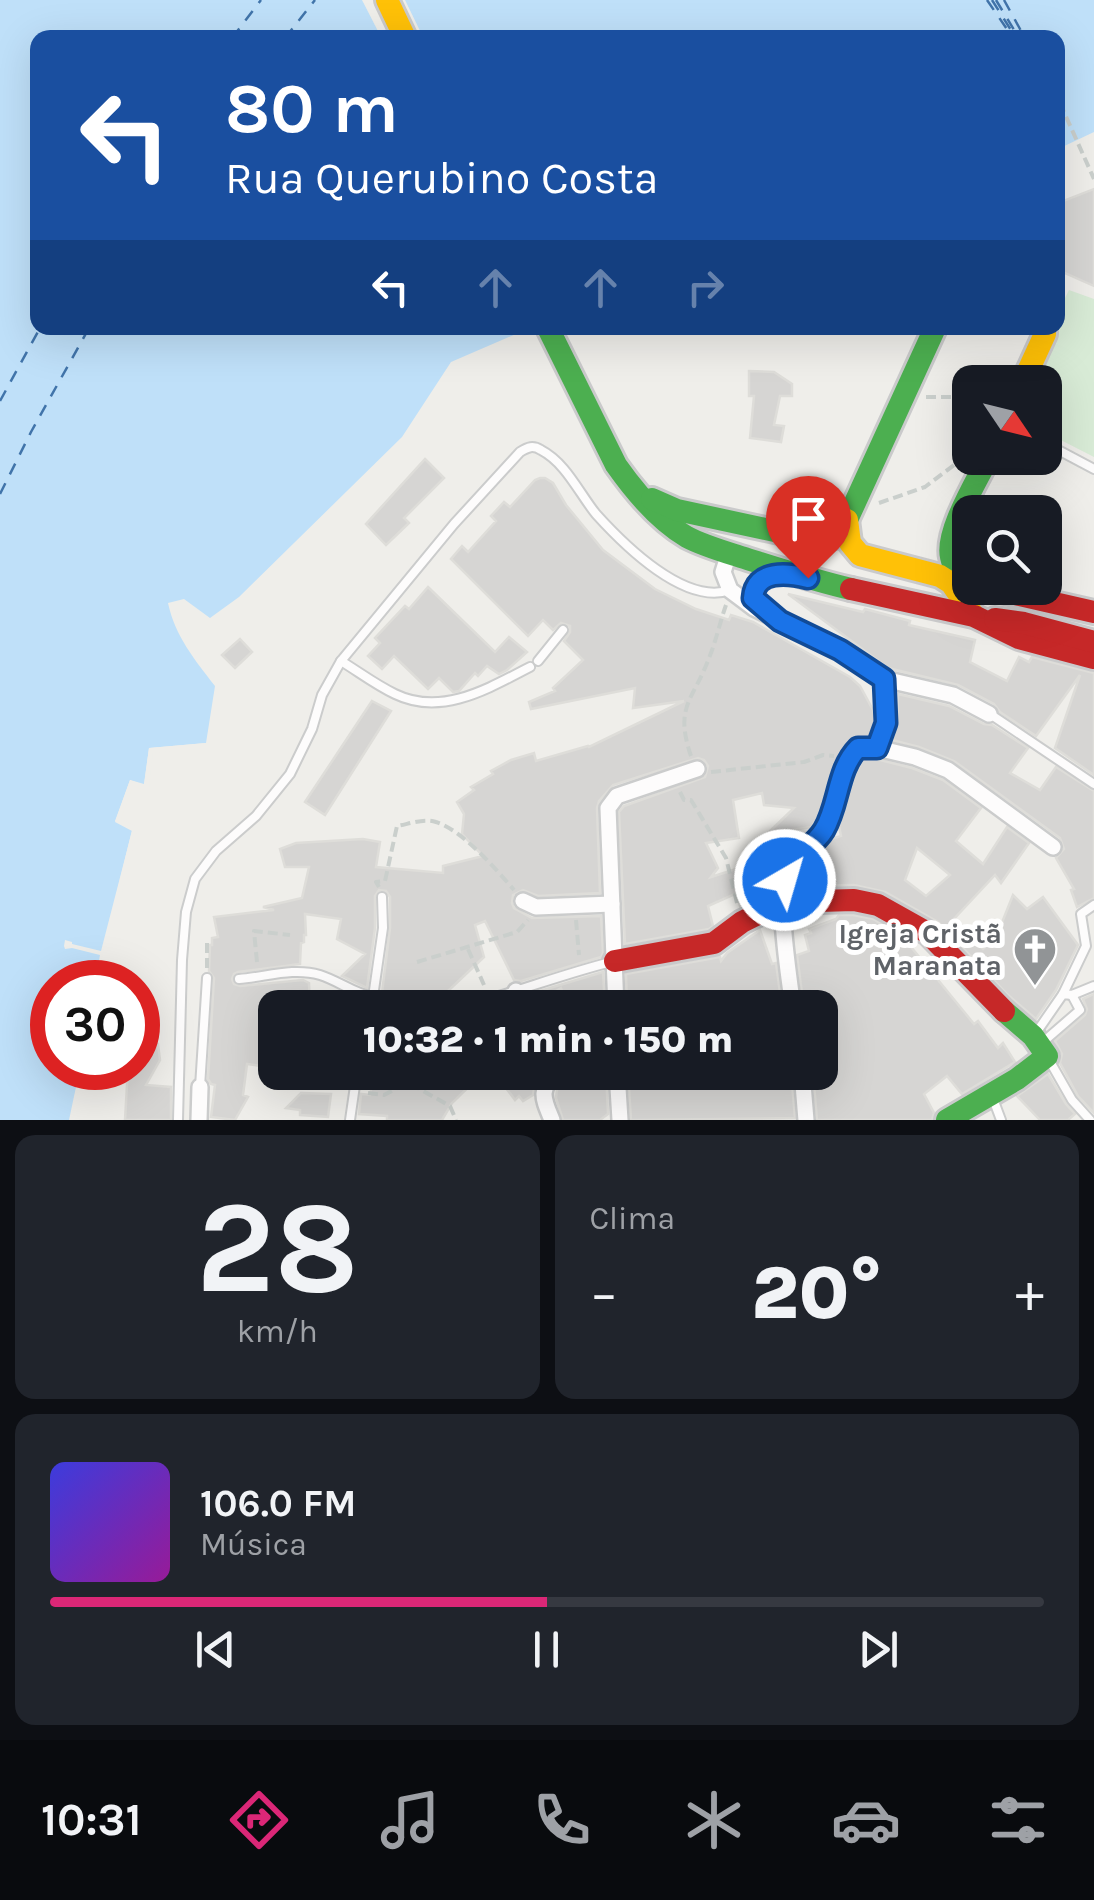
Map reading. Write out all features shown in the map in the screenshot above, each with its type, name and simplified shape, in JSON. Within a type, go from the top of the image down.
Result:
[{"type":"street","points":[[387,0],[401,30]]},
{"type":"street","points":[[552,335],[616,466],[663,518],[690,538],[786,572],[974,616],[1024,622],[1094,642]]},
{"type":"street","points":[[630,485],[664,506],[780,532],[834,538],[850,512],[932,335]]},
{"type":"street","points":[[1030,365],[1045,335]]},
{"type":"street","points":[[850,512],[847,540],[853,550],[940,576],[951,582],[974,616],[1019,638],[1094,658]]},
{"type":"street","points":[[780,532],[747,536],[736,543],[723,572],[730,590],[754,608],[840,650],[884,679],[952,695],[989,714]]},
{"type":"street","points":[[780,621],[753,598],[754,588],[762,579],[786,572]]},
{"type":"street","points":[[1062,605],[1094,612]]},
{"type":"street","points":[[877,748],[886,723],[884,679]]},
{"type":"street","points":[[791,990],[782,902],[786,870],[820,837],[848,758],[858,748],[914,756],[948,770],[1053,847]]},
{"type":"street","points":[[616,990],[608,816],[611,801],[695,770]]},
{"type":"street","points":[[615,961],[714,943],[742,922],[782,902],[854,900],[878,905],[928,934],[1040,1046],[1017,1079],[947,1120]]},
{"type":"street","points":[[530,904],[612,904]]},
{"type":"street","points":[[198,1120],[200,1087]]},
{"type":"street","points":[[544,1090],[552,1120]]},
{"type":"street","points":[[618,1090],[620,1120]]},
{"type":"street","points":[[804,1090],[806,1120]]},
{"type":"lane","points":[[178,1120],[182,960],[186,912],[195,879],[216,851],[256,816],[290,774],[312,729],[322,695],[341,661],[454,524],[520,452],[534,447],[547,454],[628,547],[667,577],[697,590],[718,594],[730,590]]},
{"type":"lane","points":[[1062,452],[1094,469]]},
{"type":"lane","points":[[341,661],[399,696],[426,703],[456,701],[534,664],[563,630]]},
{"type":"lane","points":[[989,714],[1094,784]]},
{"type":"lane","points":[[374,990],[382,897]]},
{"type":"lane","points":[[1040,1046],[1068,995],[1086,946],[1081,914],[1094,905]]},
{"type":"lane","points":[[519,990],[615,961]]},
{"type":"lane","points":[[239,979],[276,972],[316,974],[349,990]]},
{"type":"lane","points":[[200,1087],[207,978]]},
{"type":"lane","points":[[1068,995],[1094,986]]},
{"type":"lane","points":[[1040,1046],[1080,1010],[1068,995]]},
{"type":"lane","points":[[1040,1046],[1072,1100],[1090,1120]]},
{"type":"lane","points":[[350,1120],[354,1092]]},
{"type":"lane","points":[[990,1092],[1000,1120]]},
{"type":"path","points":[[1065,114],[1094,178]]},
{"type":"path","points":[[901,397],[952,397]]},
{"type":"path","points":[[850,512],[917,491],[952,467]]},
{"type":"path","points":[[730,590],[709,658],[685,709],[682,728],[695,770],[804,762],[824,755],[848,758]]},
{"type":"path","points":[[674,778],[684,800],[691,800],[726,858],[742,922]]},
{"type":"path","points":[[382,897],[376,882],[385,882],[396,826],[424,820],[447,827],[485,857],[530,904],[528,921],[517,932],[417,962]]},
{"type":"path","points":[[575,906],[580,970]]},
{"type":"path","points":[[258,977],[254,931],[290,936]]},
{"type":"path","points":[[207,978],[208,940]]},
{"type":"path","points":[[468,948],[486,990]]},
{"type":"path","points":[[354,1092],[384,1095],[405,1084],[416,1086],[450,1106],[456,1120]]},
{"type":"green space","points":[[1069,290],[1094,299],[1094,457],[1062,441],[1062,365],[1044,365],[1052,335],[1065,335],[1065,298]]},
{"type":"water","points":[[0,0],[1094,0],[1094,132],[1065,146],[1065,30],[30,30],[30,335],[514,335],[451,362],[402,437],[239,597],[210,618],[184,599],[168,603],[181,637],[215,686],[206,743],[149,748],[144,785],[130,780],[115,821],[132,830],[100,960],[30,960],[30,1090],[75,1090],[69,1120],[0,1120]]},
{"type":"pier","points":[[362,0],[405,0],[420,30],[377,30]]},
{"type":"pier","points":[[206,743],[206,748],[153,753],[149,787],[144,790],[133,786],[121,819],[137,831],[105,960],[99,960],[100,955],[65,949],[65,940],[101,951],[132,831],[115,822],[130,780],[144,784],[149,748]]},
{"type":"building","points":[[1094,189],[1094,286],[1065,273],[1065,200]]},
{"type":"building","points":[[749,371],[774,372],[792,384],[792,396],[780,396],[774,425],[784,426],[781,442],[750,438],[754,396],[749,396]]},
{"type":"building","points":[[425,459],[444,478],[404,518],[409,523],[386,545],[366,524]]},
{"type":"building","points":[[545,478],[553,483],[603,550],[655,589],[696,609],[729,620],[731,615],[753,622],[850,677],[860,686],[874,712],[869,737],[854,738],[842,749],[819,816],[811,827],[767,834],[794,808],[764,805],[762,793],[733,800],[739,838],[706,843],[718,868],[711,877],[783,854],[772,890],[740,906],[737,893],[708,906],[713,926],[709,929],[625,944],[619,812],[624,806],[705,777],[708,766],[698,758],[613,785],[599,801],[600,893],[538,896],[523,890],[513,895],[514,908],[532,918],[601,916],[601,957],[514,980],[485,921],[475,925],[484,957],[449,990],[382,990],[390,897],[379,890],[375,896],[367,988],[342,976],[365,954],[337,939],[341,919],[305,914],[306,935],[301,943],[300,964],[234,974],[234,984],[240,986],[303,980],[309,983],[309,990],[258,990],[258,1066],[247,1064],[243,1095],[248,1097],[235,1120],[211,1117],[215,1085],[208,1079],[214,978],[209,971],[210,945],[212,938],[218,937],[214,917],[274,910],[263,907],[302,898],[309,867],[285,867],[280,849],[296,843],[363,839],[380,842],[376,867],[443,873],[443,866],[483,856],[462,834],[464,814],[457,802],[474,790],[471,787],[493,774],[491,771],[534,753],[536,761],[589,747],[684,701],[633,708],[635,688],[531,709],[529,702],[555,691],[553,688],[583,660],[564,641],[570,626],[561,623],[553,630],[543,620],[528,636],[451,559],[462,546],[468,552],[496,521],[491,516],[504,502],[510,507],[535,480]]},
{"type":"building","points":[[428,587],[495,652],[509,637],[527,652],[499,674],[487,666],[453,692],[439,678],[428,689],[394,656],[382,669],[368,656],[380,643],[375,638]]},
{"type":"building","points":[[788,594],[863,612],[865,609],[910,621],[909,625],[975,640],[970,662],[1007,681],[1019,657],[1094,673],[1094,775],[1055,748],[1080,675],[1036,736],[994,704],[958,685],[888,668]]},
{"type":"building","points":[[240,639],[252,652],[235,668],[222,655]]},
{"type":"building","points":[[898,694],[949,706],[992,725],[1028,748],[1010,773],[1040,790],[1056,767],[1094,791],[1094,898],[1077,907],[1071,890],[1074,889],[1056,858],[1064,849],[1060,838],[954,761],[892,740]]},
{"type":"building","points":[[372,701],[391,711],[325,815],[305,802]]},
{"type":"building","points":[[863,759],[876,759],[943,780],[981,808],[956,841],[983,864],[1007,827],[1029,843],[1001,883],[995,875],[953,920],[983,949],[997,935],[1013,895],[1027,909],[1043,897],[1078,945],[1056,990],[1036,1019],[938,922],[885,892],[854,885],[795,886],[805,863],[831,839],[841,836],[839,826]],"holes":[[[917,848],[950,875],[926,896],[905,880]]]},
{"type":"building","points":[[839,915],[853,915],[873,919],[902,936],[974,1024],[978,1021],[998,1048],[1003,1043],[1015,1062],[962,1094],[947,1076],[924,1094],[934,1113],[932,1120],[817,1120],[814,1090],[838,1090],[838,990],[802,990],[797,955],[809,951],[805,935],[811,933],[809,929]]},
{"type":"building","points":[[760,930],[772,964],[776,963],[780,990],[626,990],[626,974],[720,957],[721,961]]},
{"type":"building","points":[[603,972],[604,990],[543,990]]},
{"type":"building","points":[[1094,994],[1094,1113],[1078,1096],[1060,1063],[1062,1054],[1055,1041],[1085,1015],[1083,999]]},
{"type":"building","points":[[1048,1074],[1075,1114],[1068,1120],[1040,1120],[1017,1096]]},
{"type":"building","points":[[171,1087],[171,1120],[125,1120],[127,1090]]},
{"type":"building","points":[[371,1090],[465,1090],[442,1120],[387,1120],[387,1116],[359,1114],[361,1094],[370,1095]]},
{"type":"building","points":[[508,1090],[534,1090],[523,1101],[519,1096],[515,1100]]},
{"type":"building","points":[[557,1090],[607,1090],[608,1114],[600,1120],[563,1120]]},
{"type":"building","points":[[629,1090],[793,1090],[795,1118],[631,1120]]},
{"type":"building","points":[[301,1093],[331,1094],[328,1117],[300,1115],[300,1110],[286,1108]]},
{"type":"ferry route","points":[[238,30],[261,0]]},
{"type":"ferry route","points":[[291,30],[315,0]]},
{"type":"ferry route","points":[[987,0],[1008,30]]},
{"type":"ferry route","points":[[992,0],[1011,30]]},
{"type":"ferry route","points":[[996,0],[1014,30]]},
{"type":"ferry route","points":[[1004,0],[1021,30]]},
{"type":"ferry route","points":[[0,401],[36,335]]},
{"type":"ferry route","points":[[0,494],[85,335]]},
{"type":"traffic: fast","points":[[551,335],[616,465],[666,522],[712,548],[851,589]]},
{"type":"traffic: fast","points":[[652,499],[677,510],[821,541],[834,537],[847,520],[932,335]]},
{"type":"traffic: fast","points":[[969,495],[979,475]]},
{"type":"traffic: fast","points":[[952,538],[952,560]]},
{"type":"traffic: fast","points":[[947,1120],[1017,1079],[1047,1056],[1033,1036],[1004,1011]]},
{"type":"traffic: slow","points":[[387,0],[401,30]]},
{"type":"traffic: slow","points":[[1031,365],[1045,335]]},
{"type":"traffic: slow","points":[[847,520],[850,543],[860,555],[940,576],[951,583],[974,616]]},
{"type":"traffic: jam","points":[[851,589],[974,616],[1019,638],[1094,658]]},
{"type":"traffic: jam","points":[[1062,605],[1094,612]]},
{"type":"traffic: jam","points":[[995,619],[1094,642]]},
{"type":"traffic: jam","points":[[615,961],[714,943],[742,922],[782,902],[854,900],[878,905],[928,933],[1004,1011]]},
{"type":"place","name":"Igreja Cristã Maranata","points":[[1035,987]]},
{"type":"route","points":[[785,880],[792,860],[820,837],[828,822],[848,758],[858,748],[877,748],[887,710],[884,679],[840,650],[780,621],[753,598],[754,588],[762,579],[786,572],[808,578]]}]
